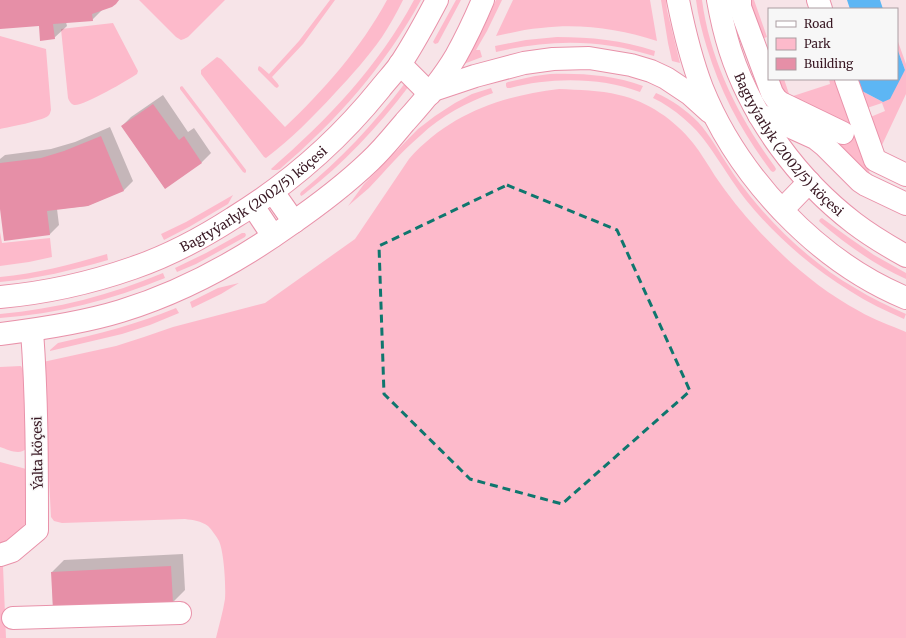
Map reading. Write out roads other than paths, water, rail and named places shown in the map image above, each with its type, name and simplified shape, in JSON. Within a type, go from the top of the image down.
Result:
[{"type":"street","name":"Bagtyýarlyk (2002/5) köçesi","points":[[0,297],[63,287],[109,276],[134,268],[163,257],[196,241],[253,206],[296,174],[323,151],[365,108],[400,64],[438,0]]},
{"type":"street","points":[[0,334],[84,321],[122,311],[178,290],[210,275],[274,236],[321,203],[371,160],[431,92],[456,56],[483,0]]},
{"type":"street","points":[[678,0],[691,58],[702,88],[716,118],[750,173],[770,198],[793,222],[817,243],[843,263],[870,280],[906,298]]},
{"type":"street","points":[[740,0],[740,7],[762,47],[768,75]]},
{"type":"street","name":"Bagtyýarlyk (2002/5) köçesi","points":[[720,2],[722,21],[733,58],[742,80],[759,115],[789,159],[831,204],[855,224],[906,256]]},
{"type":"street","points":[[733,58],[762,47]]},
{"type":"street","points":[[431,92],[475,76],[524,63],[553,59],[590,58],[631,65],[651,71],[666,78],[690,94],[716,118]]},
{"type":"street","points":[[400,64],[431,92]]},
{"type":"street","points":[[769,80],[772,94],[781,103],[843,133]]},
{"type":"street","points":[[846,80],[874,160],[906,175]]},
{"type":"street","points":[[759,115],[782,123],[815,138],[860,181],[906,204]]},
{"type":"street","points":[[782,210],[809,182]]},
{"type":"street","points":[[273,192],[294,222]]},
{"type":"street","points":[[253,206],[274,236]]},
{"type":"street","name":"Ýalta köçesi","points":[[0,555],[12,551],[37,530],[37,433],[32,330]]},
{"type":"street","points":[[14,618],[180,613]]},
{"type":"water","points":[[847,0],[880,0],[883,8],[850,8]]},
{"type":"water","points":[[898,51],[905,70],[890,99],[883,102],[862,91],[858,80],[898,80]]}]
